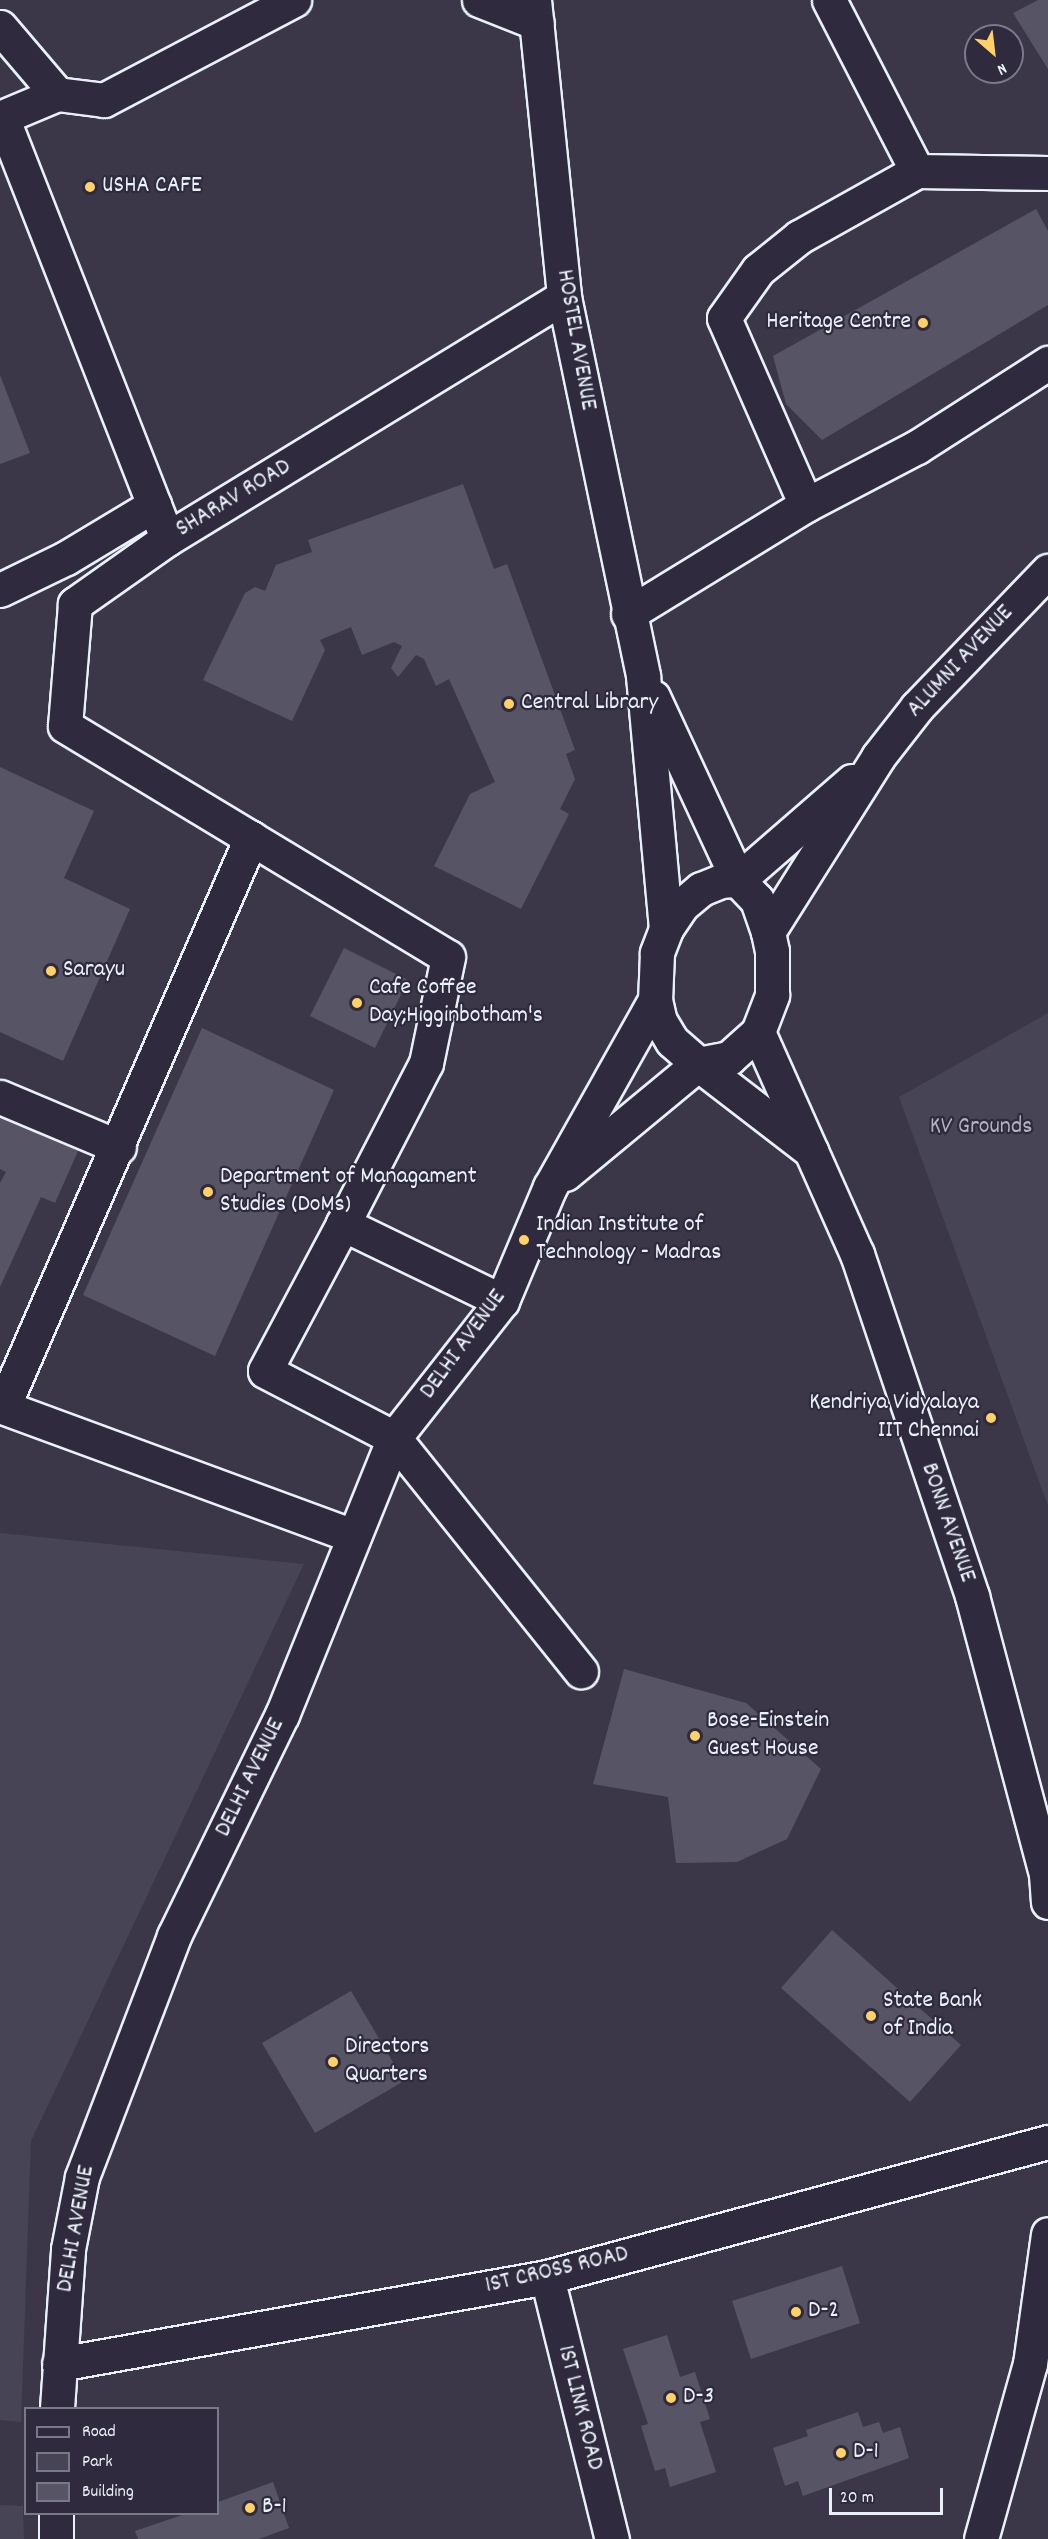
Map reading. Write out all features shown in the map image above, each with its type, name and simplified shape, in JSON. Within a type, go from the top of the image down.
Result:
[{"type":"street","points":[[1,117],[57,94],[104,100],[294,0]]},
{"type":"street","points":[[479,0],[535,12]]},
{"type":"street","points":[[829,0],[917,171]]},
{"type":"street","name":"HOSTEL AVENUE","points":[[535,12],[564,297],[628,614],[643,676]]},
{"type":"street","points":[[0,27],[57,94]]},
{"type":"street","name":"SHARAV ROAD","points":[[1,117],[167,539],[564,297]]},
{"type":"street","points":[[806,505],[724,318],[758,270],[799,237],[917,171],[1048,173]]},
{"type":"street","points":[[628,614],[806,505],[917,447],[1048,363]]},
{"type":"street","points":[[0,590],[66,558],[154,505]]},
{"type":"street","points":[[167,539],[75,604],[65,726],[448,957],[426,1063],[265,1371],[394,1438],[581,1671]]},
{"type":"street","name":"ALUMNI AVENUE","points":[[878,757],[917,707],[1048,570]]},
{"type":"street","points":[[550,1187],[698,1064],[729,1058],[758,1032],[772,995],[772,951],[757,900],[738,880],[643,676]]},
{"type":"street","points":[[643,676],[666,929]]},
{"type":"street","points":[[814,1153],[698,1064],[672,1041],[660,1021],[655,1000],[657,953],[666,929],[682,905],[701,889],[721,881],[738,880],[878,757]]},
{"type":"street","points":[[768,932],[878,757]]},
{"type":"street","points":[[251,838],[119,1147],[2,1406],[354,1536]]},
{"type":"street","name":"DELHI AVENUE","points":[[57,2407],[68,2249],[82,2177],[174,1936],[282,1715],[394,1438],[502,1301],[550,1187],[655,1000]]},
{"type":"street","name":"BONN AVENUE","points":[[758,1032],[814,1153],[857,1254],[972,1596],[1046,1874],[1048,1902]]},
{"type":"street","points":[[0,1098],[119,1147]]},
{"type":"street","points":[[343,1224],[502,1301]]},
{"type":"street","name":"1ST CROSS ROAD","points":[[59,2364],[547,2277],[1048,2142]]},
{"type":"street","points":[[981,2539],[1030,2364],[1048,2234]]},
{"type":"street","name":"1ST LINK ROAD","points":[[547,2277],[612,2539]]},
{"type":"street","points":[[56,2515],[56,2539]]},
{"type":"shaded area","name":"Indian Institute of Technology - Madras","points":[[0,0],[1048,0],[1048,2539],[0,2539]]},
{"type":"green space","name":"KV Grounds","points":[[1048,1013],[1048,1506],[899,1097]]},
{"type":"green space","points":[[0,1533],[304,1564],[31,2141],[21,2422],[0,2420]]},
{"type":"green space","points":[[0,2505],[23,2506],[24,2539],[0,2539]]},
{"type":"building","points":[[1038,0],[1048,0],[1048,69],[1024,31],[1024,24],[1020,24],[1013,13]]},
{"type":"building","points":[[1036,209],[1048,231],[1048,305],[822,440],[786,404],[773,356]]},
{"type":"building","points":[[0,375],[30,453],[0,464]]},
{"type":"building","name":"Central Library","points":[[463,484],[494,569],[507,564],[575,750],[566,754],[575,779],[560,809],[569,814],[521,909],[434,866],[470,794],[495,782],[449,679],[436,686],[424,659],[416,655],[398,677],[391,668],[402,646],[394,642],[362,655],[351,627],[320,640],[325,650],[292,721],[203,680],[245,593],[255,587],[265,591],[276,565],[312,552],[308,540]]},
{"type":"building","name":"Sarayu","points":[[0,767],[94,811],[64,878],[130,909],[63,1061],[0,1032]]},
{"type":"building","name":"Cafe Coffee Day;Higginbotham's","points":[[344,948],[408,980],[375,1048],[310,1016]]},
{"type":"building","name":"Department of Managament Studies (DoMs)","points":[[202,1028],[334,1090],[215,1356],[83,1295]]},
{"type":"building","points":[[0,1116],[78,1151],[55,1203],[41,1197],[0,1287],[0,1183],[6,1172],[0,1169]]},
{"type":"building","name":"Bose-Einstein Guest House","points":[[624,1669],[746,1703],[821,1769],[787,1839],[737,1862],[676,1863],[668,1797],[593,1784]]},
{"type":"building","name":"State Bank of India","points":[[832,1930],[961,2045],[910,2102],[781,1988]]},
{"type":"building","name":"Directors Quarters","points":[[351,1991],[404,2081],[315,2133],[262,2043]]},
{"type":"building","name":"D-2","points":[[842,2266],[860,2323],[751,2359],[732,2301]]},
{"type":"building","name":"D-3","points":[[667,2335],[680,2377],[695,2372],[710,2419],[700,2422],[716,2472],[670,2487],[665,2468],[655,2471],[641,2426],[648,2424],[623,2349]]},
{"type":"building","name":"D-1","points":[[858,2412],[863,2427],[879,2422],[883,2433],[900,2427],[909,2458],[803,2496],[798,2481],[785,2486],[773,2448],[808,2436],[806,2430]]},
{"type":"building","name":"B-1","points":[[273,2482],[289,2528],[259,2539],[138,2539],[135,2531],[182,2515],[219,2515],[219,2502]]},
{"type":"place","name":"USHA CAFE","points":[[90,187]]},
{"type":"place","name":"Heritage Centre","points":[[923,323]]},
{"type":"place","name":"Central Library","points":[[509,704]]},
{"type":"place","name":"Sarayu","points":[[51,971]]},
{"type":"place","name":"Cafe Coffee Day;Higginbotham's","points":[[357,1003]]},
{"type":"place","name":"Department of Managament Studies (DoMs)","points":[[208,1192]]},
{"type":"place","name":"Indian Institute of Technology - Madras","points":[[524,1240]]},
{"type":"place","name":"Kendriya Vidyalaya IIT Chennai","points":[[991,1418]]},
{"type":"place","name":"Bose-Einstein Guest House","points":[[695,1736]]},
{"type":"place","name":"State Bank of India","points":[[871,2016]]},
{"type":"place","name":"Directors Quarters","points":[[333,2062]]},
{"type":"place","name":"D-2","points":[[796,2312]]},
{"type":"place","name":"D-3","points":[[671,2398]]},
{"type":"place","name":"D-1","points":[[841,2453]]},
{"type":"place","name":"B-1","points":[[250,2508]]}]
